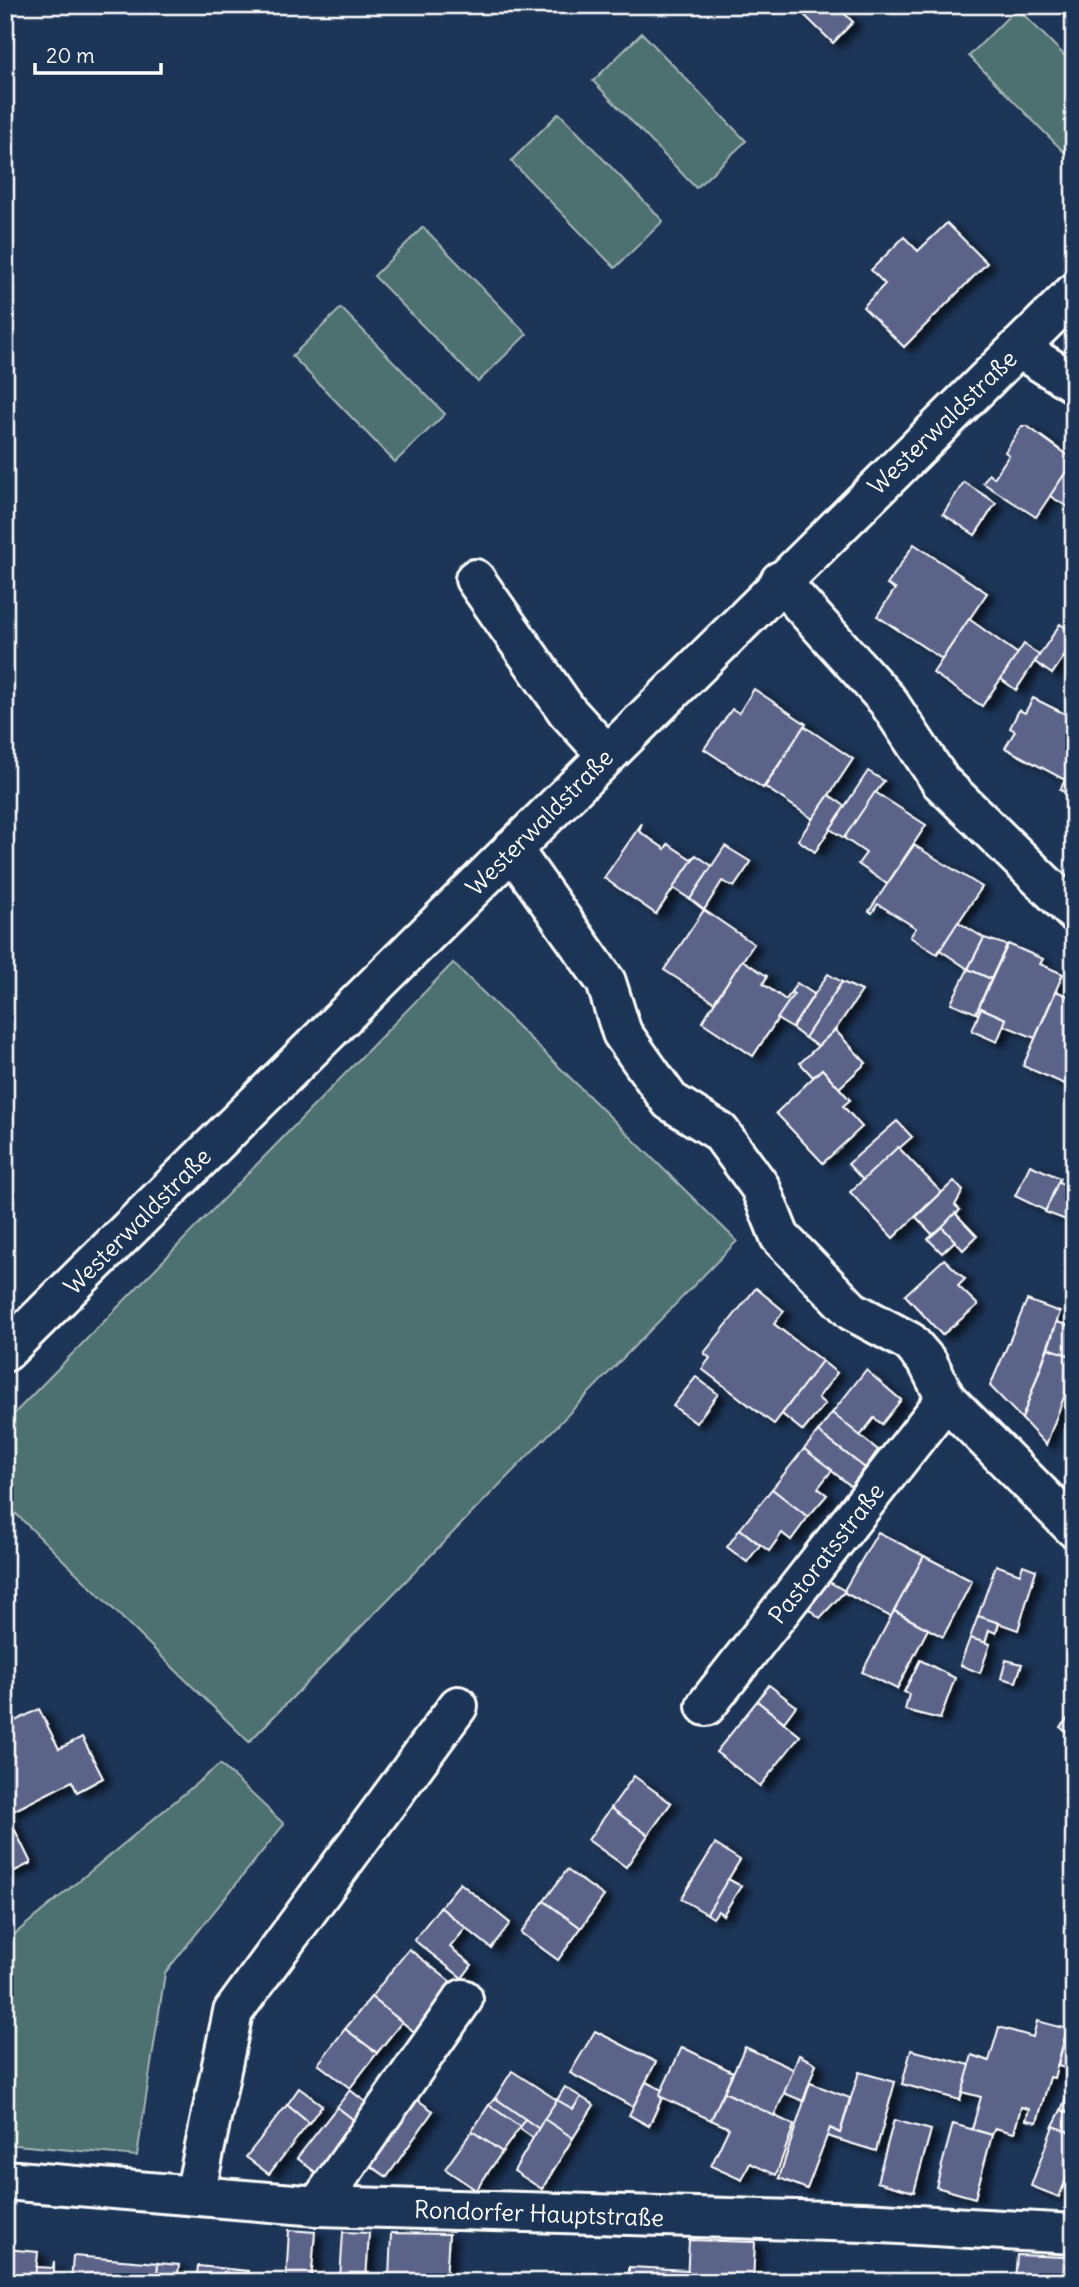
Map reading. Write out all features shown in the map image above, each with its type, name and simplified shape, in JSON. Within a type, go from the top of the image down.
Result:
[{"type":"street","name":"Westerwaldstraße","points":[[5,1352],[780,581],[1074,293]]},
{"type":"street","points":[[1018,348],[1074,383]]},
{"type":"street","points":[[475,579],[567,711],[607,755]]},
{"type":"street","points":[[780,581],[887,700],[941,782],[1074,912]]},
{"type":"street","points":[[513,849],[606,982],[622,1033],[670,1101],[720,1132],[760,1187],[780,1237],[852,1311],[910,1342],[928,1363],[946,1399],[1074,1528]]},
{"type":"street","name":"Pastoratsstraße","points":[[706,1706],[946,1399]]},
{"type":"street","points":[[195,2195],[233,2012],[458,1706]]},
{"type":"street","points":[[318,2206],[463,1999]]},
{"type":"street","name":"Rondorfer Hauptstraße","points":[[5,2180],[318,2206],[864,2222],[1074,2234]]},
{"type":"green space","points":[[1017,8],[1074,65],[1073,161],[969,56]]},
{"type":"green space","points":[[642,33],[746,141],[696,188],[593,81]]},
{"type":"green space","points":[[559,113],[663,221],[615,268],[511,161]]},
{"type":"green space","points":[[423,227],[527,334],[478,382],[374,276]]},
{"type":"green space","points":[[341,308],[445,414],[395,462],[292,356]]},
{"type":"green space","points":[[453,963],[737,1241],[249,1742],[5,1503],[5,1423]]},
{"type":"green space","points":[[220,1764],[284,1824],[165,1973],[137,2156],[5,2144],[5,1942]]},
{"type":"building","points":[[794,5],[836,5],[853,22],[833,43]]},
{"type":"building","points":[[947,223],[987,263],[904,347],[863,307],[885,284],[871,270],[904,237],[918,251]]},
{"type":"building","points":[[1022,426],[1027,426],[1074,460],[1036,517],[983,483],[989,474],[994,478],[1009,455],[1005,452]]},
{"type":"building","points":[[1074,460],[1074,511],[1050,496]]},
{"type":"building","points":[[964,482],[996,503],[975,535],[943,514]]},
{"type":"building","points":[[914,544],[987,593],[942,659],[877,616],[895,589],[887,585]]},
{"type":"building","points":[[969,619],[1018,654],[982,706],[933,673]]},
{"type":"building","points":[[1060,624],[1074,633],[1074,642],[1052,674],[1035,662]]},
{"type":"building","points":[[1024,644],[1039,655],[1016,690],[1001,679]]},
{"type":"building","points":[[754,689],[806,724],[763,788],[704,749],[732,709],[739,713]]},
{"type":"building","points":[[1033,698],[1067,715],[1074,704],[1074,762],[1065,780],[1005,748],[1015,731],[1010,728],[1019,710],[1025,713]]},
{"type":"building","points":[[804,726],[853,759],[813,819],[765,787]]},
{"type":"building","points":[[1074,762],[1074,797],[1060,790]]},
{"type":"building","points":[[868,771],[884,781],[844,838],[830,829]]},
{"type":"building","points":[[875,792],[926,825],[887,884],[858,864],[866,853],[844,838]]},
{"type":"building","points":[[829,795],[845,806],[815,852],[798,840]]},
{"type":"building","points":[[642,823],[639,831],[665,849],[668,844],[691,859],[696,855],[656,914],[604,878]]},
{"type":"building","points":[[914,845],[982,887],[937,954],[910,937],[916,928],[878,904],[872,913],[869,911]]},
{"type":"building","points":[[725,846],[751,862],[734,887],[722,881],[704,910],[690,899]]},
{"type":"building","points":[[696,855],[712,866],[690,899],[673,888]]},
{"type":"building","points":[[704,910],[754,944],[714,1002],[664,970]]},
{"type":"building","points":[[958,922],[984,938],[968,969],[940,950]]},
{"type":"building","points":[[984,938],[1007,945],[991,979],[968,969]]},
{"type":"building","points":[[1008,944],[1043,959],[1040,964],[1063,974],[1035,1038],[1003,1025],[1006,1019],[981,1008],[979,1015],[976,1013]]},
{"type":"building","points":[[742,960],[767,976],[763,984],[786,1000],[791,992],[794,994],[753,1056],[702,1022]]},
{"type":"building","points":[[968,969],[991,979],[976,1013],[951,1003]]},
{"type":"building","points":[[828,974],[842,982],[805,1038],[792,1028]]},
{"type":"building","points":[[842,982],[862,991],[835,1030],[818,1046],[805,1038]]},
{"type":"building","points":[[797,983],[814,994],[792,1028],[777,1019],[794,994],[791,992]]},
{"type":"building","points":[[1056,991],[1074,999],[1074,1088],[1023,1066]]},
{"type":"building","points":[[981,1008],[1006,1019],[997,1042],[972,1031]]},
{"type":"building","points":[[835,1030],[866,1063],[839,1088],[822,1069],[813,1077],[800,1063]]},
{"type":"building","points":[[822,1069],[850,1100],[843,1106],[862,1127],[823,1163],[776,1113]]},
{"type":"building","points":[[897,1121],[912,1137],[863,1180],[848,1164]]},
{"type":"building","points":[[898,1147],[941,1192],[893,1238],[850,1192]]},
{"type":"building","points":[[1030,1165],[1060,1178],[1046,1211],[1015,1196]]},
{"type":"building","points":[[954,1181],[963,1191],[955,1205],[960,1210],[933,1235],[916,1217]]},
{"type":"building","points":[[1058,1182],[1074,1187],[1074,1223],[1045,1212]]},
{"type":"building","points":[[955,1213],[977,1236],[963,1250],[942,1227]]},
{"type":"building","points":[[942,1227],[955,1241],[942,1253],[928,1239]]},
{"type":"building","points":[[944,1259],[965,1279],[958,1286],[978,1305],[942,1335],[905,1295]]},
{"type":"building","points":[[756,1288],[784,1311],[774,1324],[822,1361],[774,1424],[702,1369],[710,1358],[704,1353]]},
{"type":"building","points":[[1027,1300],[1060,1312],[1022,1419],[990,1386]]},
{"type":"building","points":[[1074,1317],[1074,1357],[1048,1348],[1057,1322],[1070,1326]]},
{"type":"building","points":[[1048,1348],[1074,1357],[1074,1370],[1046,1445],[1022,1419]]},
{"type":"building","points":[[822,1361],[837,1373],[818,1398],[825,1404],[803,1431],[782,1414]]},
{"type":"building","points":[[866,1370],[901,1400],[882,1424],[874,1418],[860,1436],[832,1413]]},
{"type":"building","points":[[696,1377],[718,1394],[696,1423],[673,1406]]},
{"type":"building","points":[[832,1413],[878,1450],[865,1468],[818,1432]]},
{"type":"building","points":[[818,1432],[865,1468],[851,1486],[804,1449]]},
{"type":"building","points":[[804,1449],[832,1470],[818,1488],[827,1495],[808,1517],[772,1489]]},
{"type":"building","points":[[772,1489],[808,1517],[791,1540],[782,1533],[769,1551],[740,1529]]},
{"type":"building","points":[[740,1529],[760,1545],[747,1562],[727,1547]]},
{"type":"building","points":[[878,1532],[924,1556],[891,1617],[843,1592]]},
{"type":"building","points":[[924,1556],[972,1581],[943,1637],[894,1611]]},
{"type":"building","points":[[996,1565],[1020,1574],[1023,1565],[1036,1570],[1018,1630],[978,1616]]},
{"type":"building","points":[[826,1580],[845,1591],[820,1618],[805,1606]]},
{"type":"building","points":[[894,1611],[928,1629],[897,1689],[862,1672]]},
{"type":"building","points":[[978,1616],[999,1623],[996,1633],[989,1630],[985,1643],[970,1638]]},
{"type":"building","points":[[970,1638],[990,1644],[980,1673],[960,1665]]},
{"type":"building","points":[[920,1660],[955,1678],[940,1719],[905,1710],[909,1694],[904,1692]]},
{"type":"building","points":[[1006,1660],[1022,1664],[1016,1682],[1001,1678]]},
{"type":"building","points":[[769,1685],[796,1706],[784,1722],[757,1701]]},
{"type":"building","points":[[757,1701],[800,1736],[760,1786],[716,1752]]},
{"type":"building","points":[[39,1709],[59,1749],[82,1737],[103,1778],[77,1792],[72,1781],[7,1814],[31,1863],[5,1876],[5,1726]]},
{"type":"building","points":[[1074,1712],[1074,1739],[1060,1727]]},
{"type":"building","points":[[634,1776],[671,1803],[648,1835],[611,1808]]},
{"type":"building","points":[[611,1808],[648,1835],[626,1867],[588,1840]]},
{"type":"building","points":[[715,1844],[740,1860],[707,1914],[681,1899]]},
{"type":"building","points":[[567,1870],[604,1896],[581,1928],[544,1901]]},
{"type":"building","points":[[728,1879],[741,1886],[723,1915],[718,1911],[713,1918],[707,1914]]},
{"type":"building","points":[[460,1883],[510,1923],[491,1948],[440,1907]]},
{"type":"building","points":[[544,1901],[581,1928],[558,1960],[521,1933]]},
{"type":"building","points":[[440,1907],[466,1928],[450,1947],[472,1965],[462,1978],[414,1940]]},
{"type":"building","points":[[409,1949],[461,1990],[422,2038],[371,1997]]},
{"type":"building","points":[[371,1997],[402,2022],[377,2053],[345,2029]]},
{"type":"building","points":[[1037,2021],[1067,2029],[1054,2078],[1050,2077],[1037,2122],[1026,2120],[1029,2109],[1021,2107],[1014,2133],[995,2128],[992,2135],[972,2129],[981,2097],[962,2092],[972,2055],[989,2061],[999,2027],[1033,2037]]},
{"type":"building","points":[[345,2029],[377,2053],[350,2088],[318,2064]]},
{"type":"building","points":[[1067,2029],[1074,2031],[1073,2070],[1058,2066]]},
{"type":"building","points":[[595,2031],[656,2062],[633,2107],[570,2073]]},
{"type":"building","points":[[682,2047],[733,2072],[711,2120],[659,2096]]},
{"type":"building","points":[[745,2047],[795,2070],[774,2116],[724,2092]]},
{"type":"building","points":[[911,2050],[970,2065],[960,2100],[902,2084]]},
{"type":"building","points":[[799,2055],[816,2064],[803,2101],[784,2093]]},
{"type":"building","points":[[512,2071],[557,2100],[539,2129],[495,2098]]},
{"type":"building","points":[[859,2072],[895,2082],[876,2151],[827,2136],[830,2128],[840,2133]]},
{"type":"building","points":[[1074,2077],[1074,2115],[1061,2110]]},
{"type":"building","points":[[646,2082],[662,2090],[659,2096],[662,2098],[649,2126],[629,2115]]},
{"type":"building","points":[[810,2083],[850,2098],[840,2133],[830,2128],[807,2189],[779,2178]]},
{"type":"building","points":[[565,2087],[581,2097],[573,2109],[557,2100]]},
{"type":"building","points":[[299,2088],[322,2105],[309,2123],[287,2105]]},
{"type":"building","points":[[350,2090],[372,2107],[359,2124],[337,2107]]},
{"type":"building","points":[[724,2092],[794,2125],[776,2175],[750,2163],[742,2180],[711,2166],[729,2128],[711,2120]]},
{"type":"building","points":[[408,2093],[433,2111],[387,2177],[362,2160]]},
{"type":"building","points":[[581,2097],[594,2105],[573,2138],[544,2119],[557,2100],[573,2109]]},
{"type":"building","points":[[495,2098],[525,2119],[520,2127],[489,2105]]},
{"type":"building","points":[[287,2105],[309,2123],[269,2174],[246,2157]]},
{"type":"building","points":[[489,2105],[520,2127],[502,2152],[472,2131]]},
{"type":"building","points":[[337,2107],[359,2124],[319,2175],[297,2158]]},
{"type":"building","points":[[1061,2110],[1074,2115],[1074,2134],[1053,2126]]},
{"type":"building","points":[[525,2119],[539,2129],[533,2138],[519,2128]]},
{"type":"building","points":[[544,2119],[573,2138],[542,2189],[514,2171]]},
{"type":"building","points":[[894,2120],[931,2130],[914,2192],[877,2182]]},
{"type":"building","points":[[953,2124],[992,2135],[975,2198],[936,2187]]},
{"type":"building","points":[[1053,2126],[1074,2134],[1074,2159],[1059,2197],[1031,2186]]},
{"type":"building","points":[[472,2131],[502,2152],[476,2190],[445,2169]]},
{"type":"building","points":[[289,2230],[315,2232],[311,2282],[286,2282]]},
{"type":"building","points":[[343,2232],[369,2233],[366,2280],[340,2279]]},
{"type":"building","points":[[391,2233],[449,2234],[446,2279],[389,2278]]},
{"type":"building","points":[[689,2240],[755,2242],[753,2282],[687,2282]]},
{"type":"building","points":[[5,2249],[38,2252],[35,2282],[5,2282]]},
{"type":"building","points":[[1017,2255],[1064,2257],[1063,2282],[1015,2282]]},
{"type":"building","points":[[73,2256],[158,2263],[157,2282],[71,2282]]},
{"type":"building","points":[[54,2261],[54,2282],[35,2282],[36,2267],[53,2268]]},
{"type":"building","points":[[158,2263],[179,2265],[177,2282],[157,2282]]},
{"type":"building","points":[[198,2266],[248,2271],[247,2282],[196,2282]]},
{"type":"building","points":[[629,2267],[688,2270],[687,2282],[629,2282]]},
{"type":"building","points":[[421,2278],[446,2279],[446,2282],[421,2282]]}]
